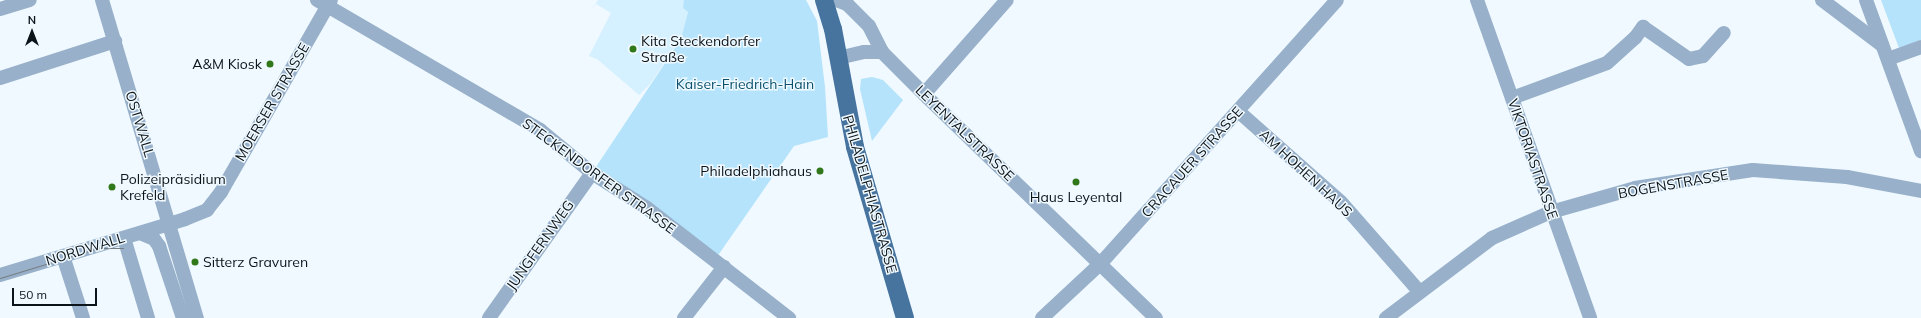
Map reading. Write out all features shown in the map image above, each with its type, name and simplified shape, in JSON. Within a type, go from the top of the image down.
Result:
[{"type":"main road","name":"PHILADELPHIASTRASSE","points":[[824,0],[833,29],[854,147],[905,318]]},
{"type":"street","points":[[0,9],[30,0]]},
{"type":"street","name":"OSTWALL","points":[[102,0],[197,318]]},
{"type":"street","name":"LEYENTALSTRASSE","points":[[836,0],[847,4],[869,26],[882,52],[1156,318]]},
{"type":"street","points":[[924,94],[1007,0]]},
{"type":"street","name":"CRACAUER STRASSE","points":[[1042,318],[1101,263],[1337,0]]},
{"type":"street","name":"VIKTORIASTRASSE","points":[[1477,0],[1551,212],[1590,318]]},
{"type":"street","points":[[1822,0],[1882,45]]},
{"type":"street","points":[[1866,0],[1921,152]]},
{"type":"street","name":"STECKENDORFER STRASSE","points":[[326,2],[540,130],[592,173],[648,208],[724,266],[788,318]]},
{"type":"street","name":"MOERSER STRASSE","points":[[170,224],[202,213],[216,199],[326,2]]},
{"type":"street","points":[[1512,98],[1607,63],[1635,38],[1643,27],[1688,59],[1703,56],[1724,33]]},
{"type":"street","points":[[0,78],[115,41]]},
{"type":"street","points":[[1888,59],[1921,47]]},
{"type":"street","points":[[838,58],[864,52],[882,52]]},
{"type":"street","name":"AM HOHEN HAUS","points":[[1238,111],[1341,202],[1419,291]]},
{"type":"street","name":"BOGENSTRASSE","points":[[1386,318],[1419,291],[1492,238],[1551,212],[1635,188],[1753,170],[1846,177],[1921,191]]},
{"type":"street","name":"JUNGFERNWEG","points":[[489,318],[592,173]]},
{"type":"street","name":"NORDWALL","points":[[0,275],[170,224]]},
{"type":"street","points":[[140,233],[154,239],[159,246],[183,318]]},
{"type":"street","points":[[124,238],[148,318]]},
{"type":"street","points":[[63,256],[83,318]]},
{"type":"street","points":[[684,318],[724,266]]},
{"type":"shaded area","name":"Kita Steckendorfer Straße","points":[[598,0],[685,0],[683,7],[688,12],[683,36],[650,84],[639,95],[597,59],[589,56],[611,13],[596,4],[591,10]]},
{"type":"green space","name":"Kaiser-Friedrich-Hain","points":[[684,0],[806,0],[817,21],[825,87],[828,137],[794,146],[712,264],[592,173],[681,39],[688,12],[683,8]]},
{"type":"green space","points":[[1881,0],[1921,0],[1921,40],[1899,48]]},
{"type":"green space","points":[[872,77],[883,80],[903,100],[872,141],[860,89],[861,79]]},
{"type":"tram line","points":[[0,278],[98,248],[123,248]]},
{"type":"place","name":"Kita Steckendorfer Straße","points":[[633,49]]},
{"type":"place","name":"A&M Kiosk","points":[[270,64]]},
{"type":"place","name":"Philadelphiahaus","points":[[820,171]]},
{"type":"place","name":"Haus Leyental","points":[[1076,182]]},
{"type":"place","name":"Polizeipräsidium Krefeld","points":[[112,187]]},
{"type":"place","name":"Sitterz Gravuren","points":[[195,262]]}]
